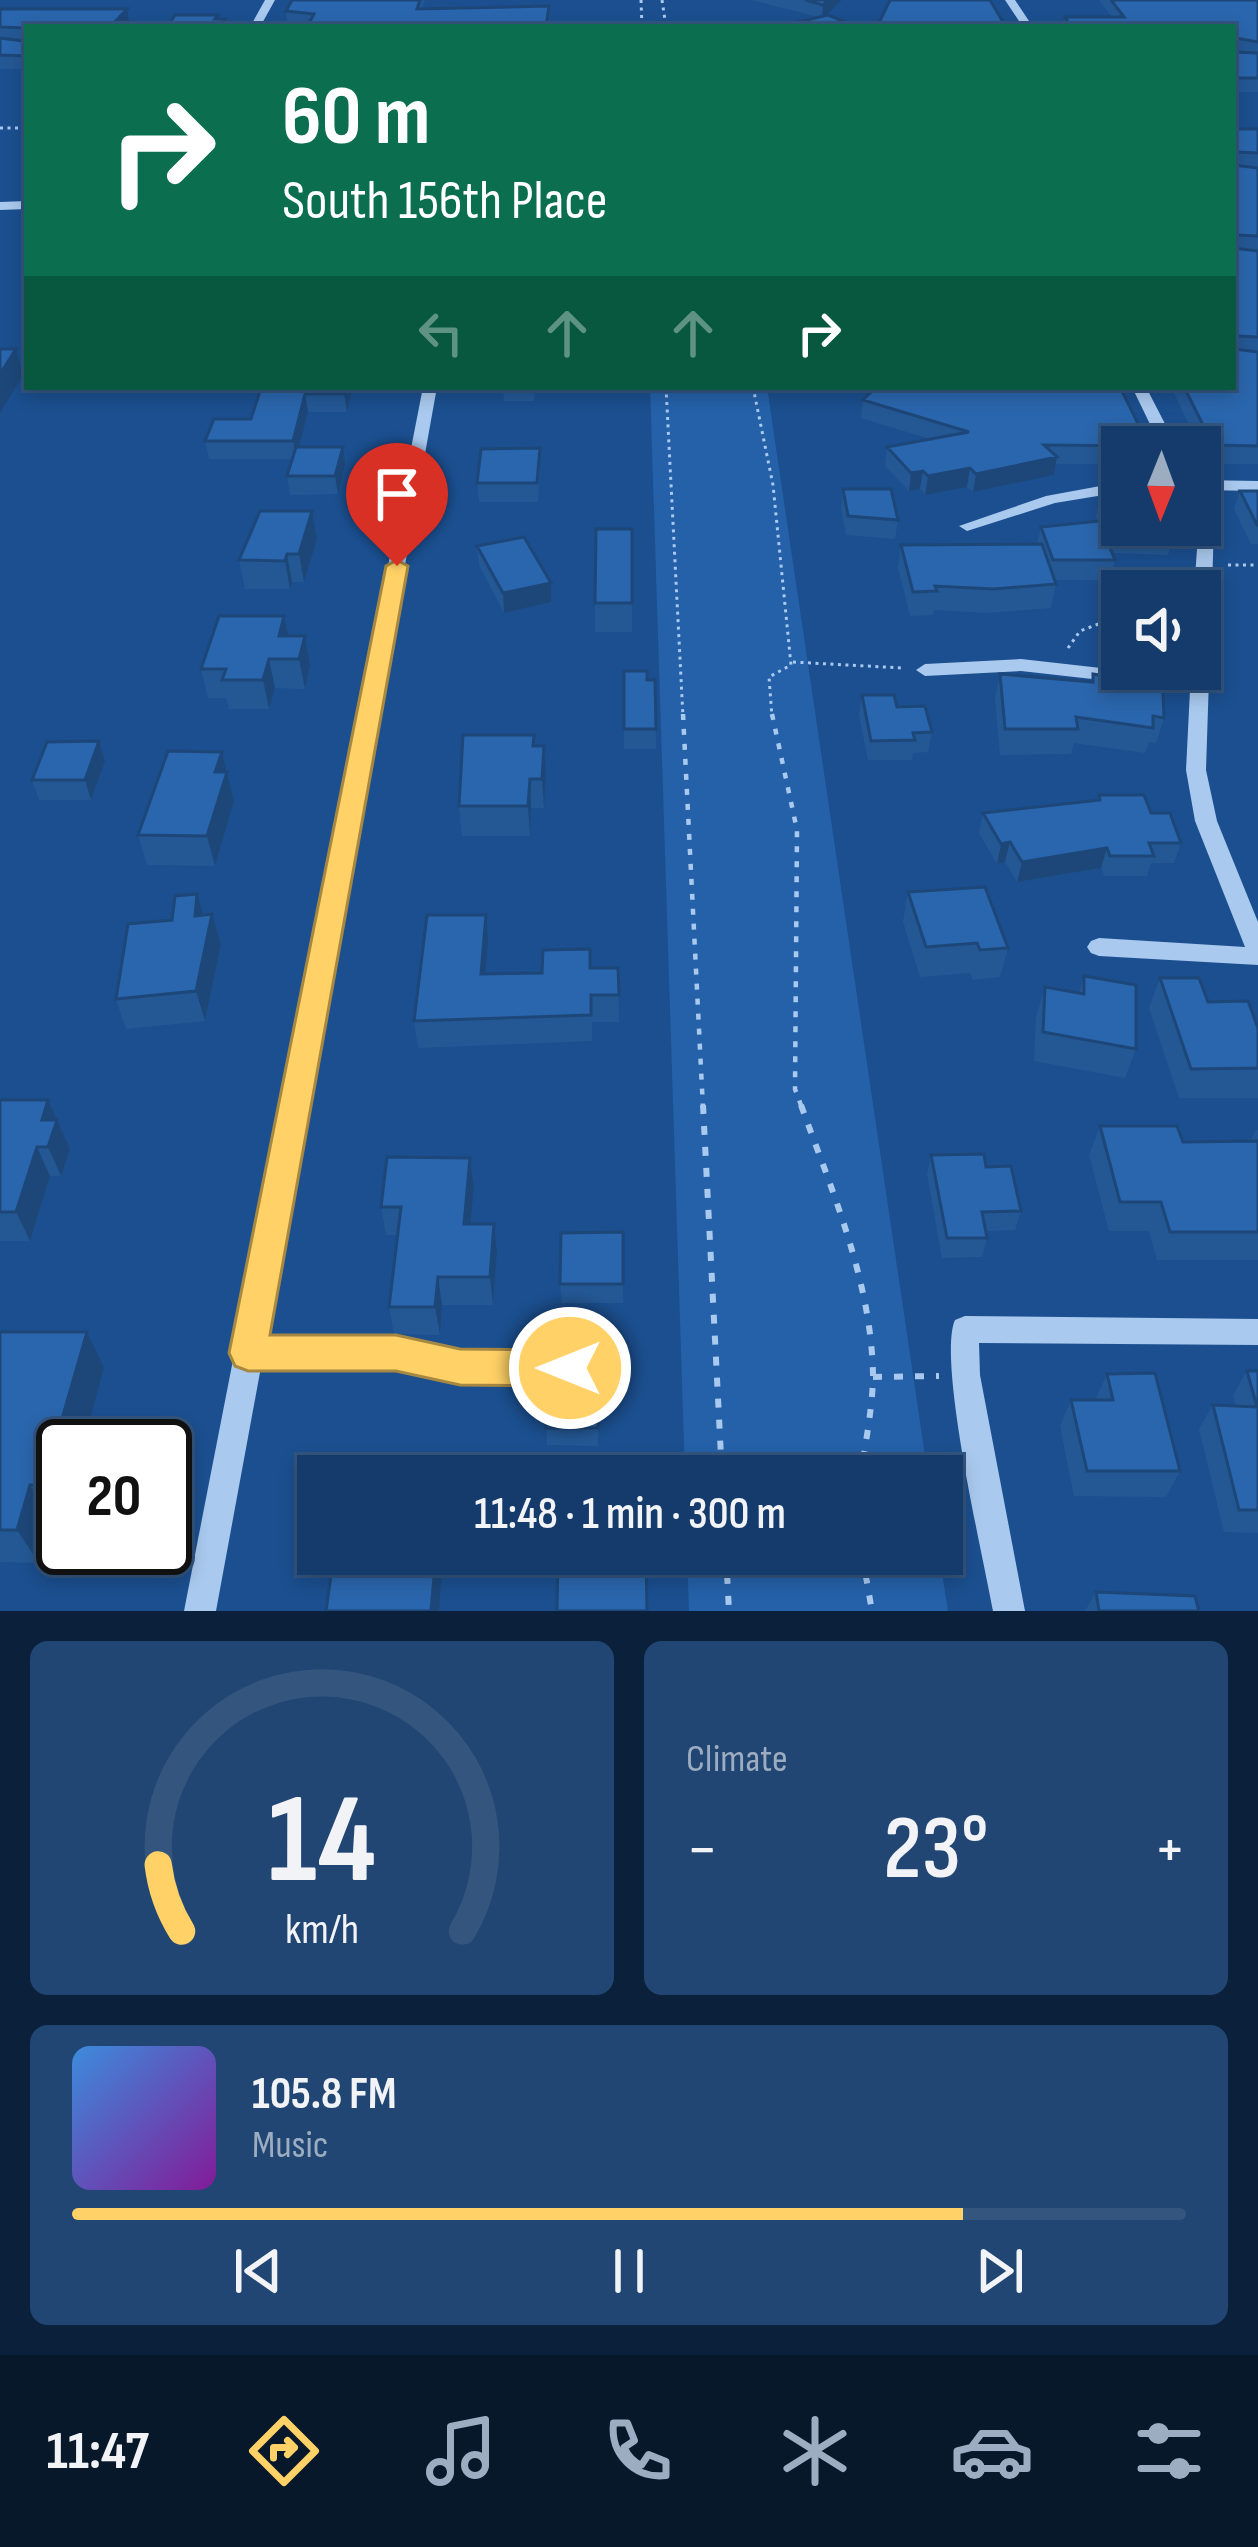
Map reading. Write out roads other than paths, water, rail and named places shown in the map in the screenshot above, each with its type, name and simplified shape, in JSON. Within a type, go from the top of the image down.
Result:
[{"type":"street","points":[[200,1611],[429,390]]},
{"type":"street","points":[[1140,390],[1158,426]]},
{"type":"street","points":[[1221,485],[1258,486]]},
{"type":"street","points":[[967,526],[1052,499],[1101,491]]},
{"type":"street","points":[[925,670],[1056,668],[1101,673]]},
{"type":"street","points":[[1099,947],[1258,953],[1206,821],[1196,770],[1200,690]]},
{"type":"street","points":[[1009,1611],[965,1375],[965,1329],[1258,1331]]},
{"type":"street","points":[[248,1353],[396,1353],[460,1367],[570,1368]]}]
